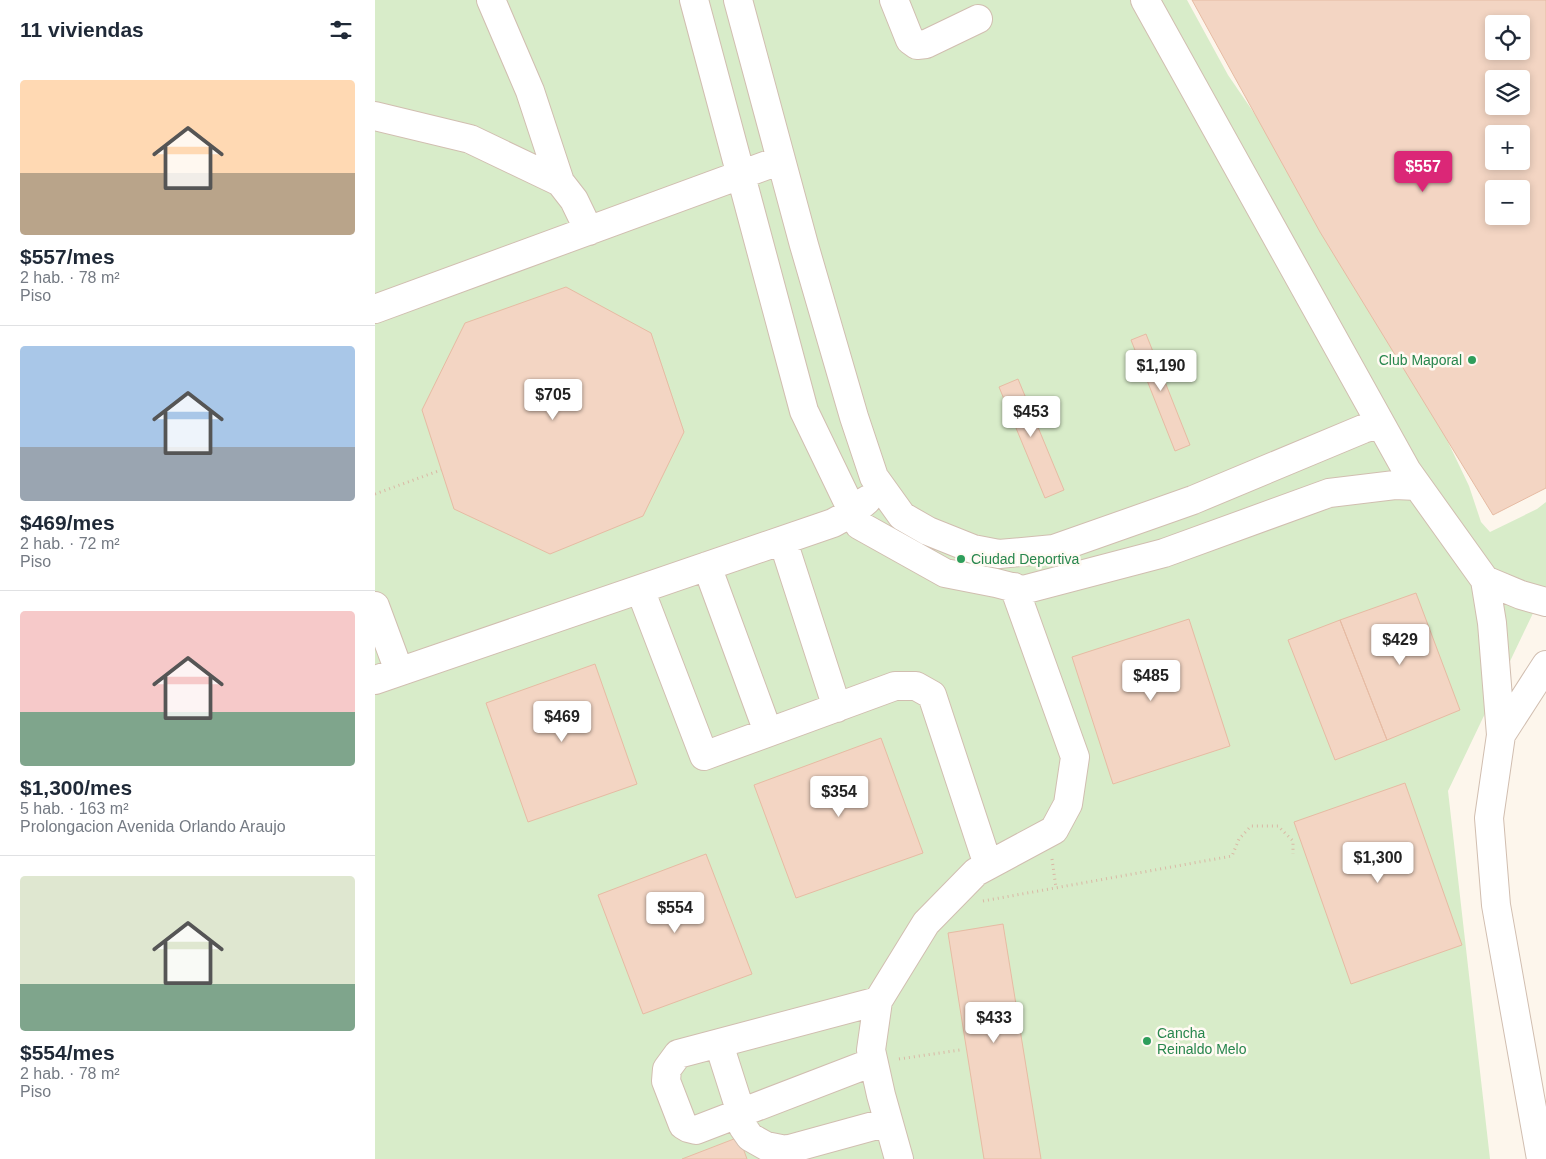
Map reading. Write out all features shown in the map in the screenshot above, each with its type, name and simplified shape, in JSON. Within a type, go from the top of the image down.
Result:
[{"type":"street","points":[[491,0],[530,91],[560,182],[574,200],[589,231]]},
{"type":"street","points":[[694,0],[804,411],[859,525],[945,573],[1023,590],[1164,553],[1329,493],[1395,485],[1417,486]]},
{"type":"street","points":[[738,0],[854,417],[874,477],[902,516],[928,531],[973,549],[999,554],[1054,549],[1193,500],[1379,424]]},
{"type":"street","points":[[894,0],[909,40],[917,45],[926,44],[978,19]]},
{"type":"street","points":[[1145,0],[1379,424],[1417,486],[1485,580],[1492,623],[1501,735],[1489,818],[1496,905],[1541,1159]]},
{"type":"street","points":[[375,116],[470,139],[560,182]]},
{"type":"street","points":[[375,309],[781,160]]},
{"type":"street","points":[[375,606],[387,676],[833,523],[853,512],[882,488]]},
{"type":"street","points":[[783,540],[837,708]]},
{"type":"street","points":[[707,566],[768,732]]},
{"type":"street","points":[[1485,580],[1521,595],[1546,602]]},
{"type":"street","points":[[899,1159],[889,1122],[884,1061],[871,1050],[878,1001],[926,923],[976,872],[1053,830],[1068,804],[1075,757],[1013,587]]},
{"type":"street","points":[[640,589],[704,756],[895,686],[916,686],[932,695],[988,865]]},
{"type":"street","points":[[1501,735],[1546,665]]},
{"type":"street","points":[[878,1001],[678,1054],[667,1069],[666,1080],[683,1125],[696,1130],[884,1061]]},
{"type":"street","points":[[719,1044],[741,1113],[743,1127],[750,1137],[766,1146],[785,1150],[889,1122]]},
{"type":"path","points":[[375,494],[441,470]]},
{"type":"path","points":[[983,901],[1232,856],[1239,839],[1251,826],[1278,826],[1293,841],[1293,854]]},
{"type":"path","points":[[1051,854],[1057,888]]},
{"type":"path","points":[[884,1061],[960,1050]]},
{"type":"green space","name":"Ciudad Deportiva","points":[[375,0],[1187,0],[1228,75],[1334,230],[1438,421],[1469,486],[1481,522],[1490,532],[1537,509],[1546,502],[1546,586],[1448,791],[1490,1159],[375,1159]]},
{"type":"building","name":"Club Maporal","points":[[1192,0],[1546,0],[1546,488],[1493,515],[1320,232]]},
{"type":"building","points":[[566,287],[651,333],[684,432],[643,516],[550,554],[454,509],[422,410],[465,323]]},
{"type":"building","points":[[1146,334],[1190,445],[1175,451],[1131,340]]},
{"type":"building","points":[[1018,379],[1064,490],[1045,498],[999,387]]},
{"type":"building","points":[[1416,593],[1460,710],[1387,740],[1340,620]]},
{"type":"building","points":[[1189,619],[1230,746],[1113,784],[1072,657]]},
{"type":"building","points":[[1340,620],[1387,740],[1335,760],[1288,640]]},
{"type":"building","points":[[595,664],[637,784],[528,822],[486,703]]},
{"type":"building","points":[[881,738],[923,853],[796,898],[754,785]]},
{"type":"building","points":[[1405,783],[1462,945],[1351,984],[1294,822]]},
{"type":"building","points":[[706,854],[752,974],[643,1014],[598,895]]},
{"type":"building","points":[[1003,924],[1041,1159],[984,1159],[948,933]]},
{"type":"building","points":[[739,1137],[747,1159],[682,1159]]},
{"type":"place","name":"Club Maporal","points":[[1472,360]]},
{"type":"place","name":"Ciudad Deportiva","points":[[961,559]]},
{"type":"place","name":"Cancha Reinaldo Melo","points":[[1147,1041]]}]
